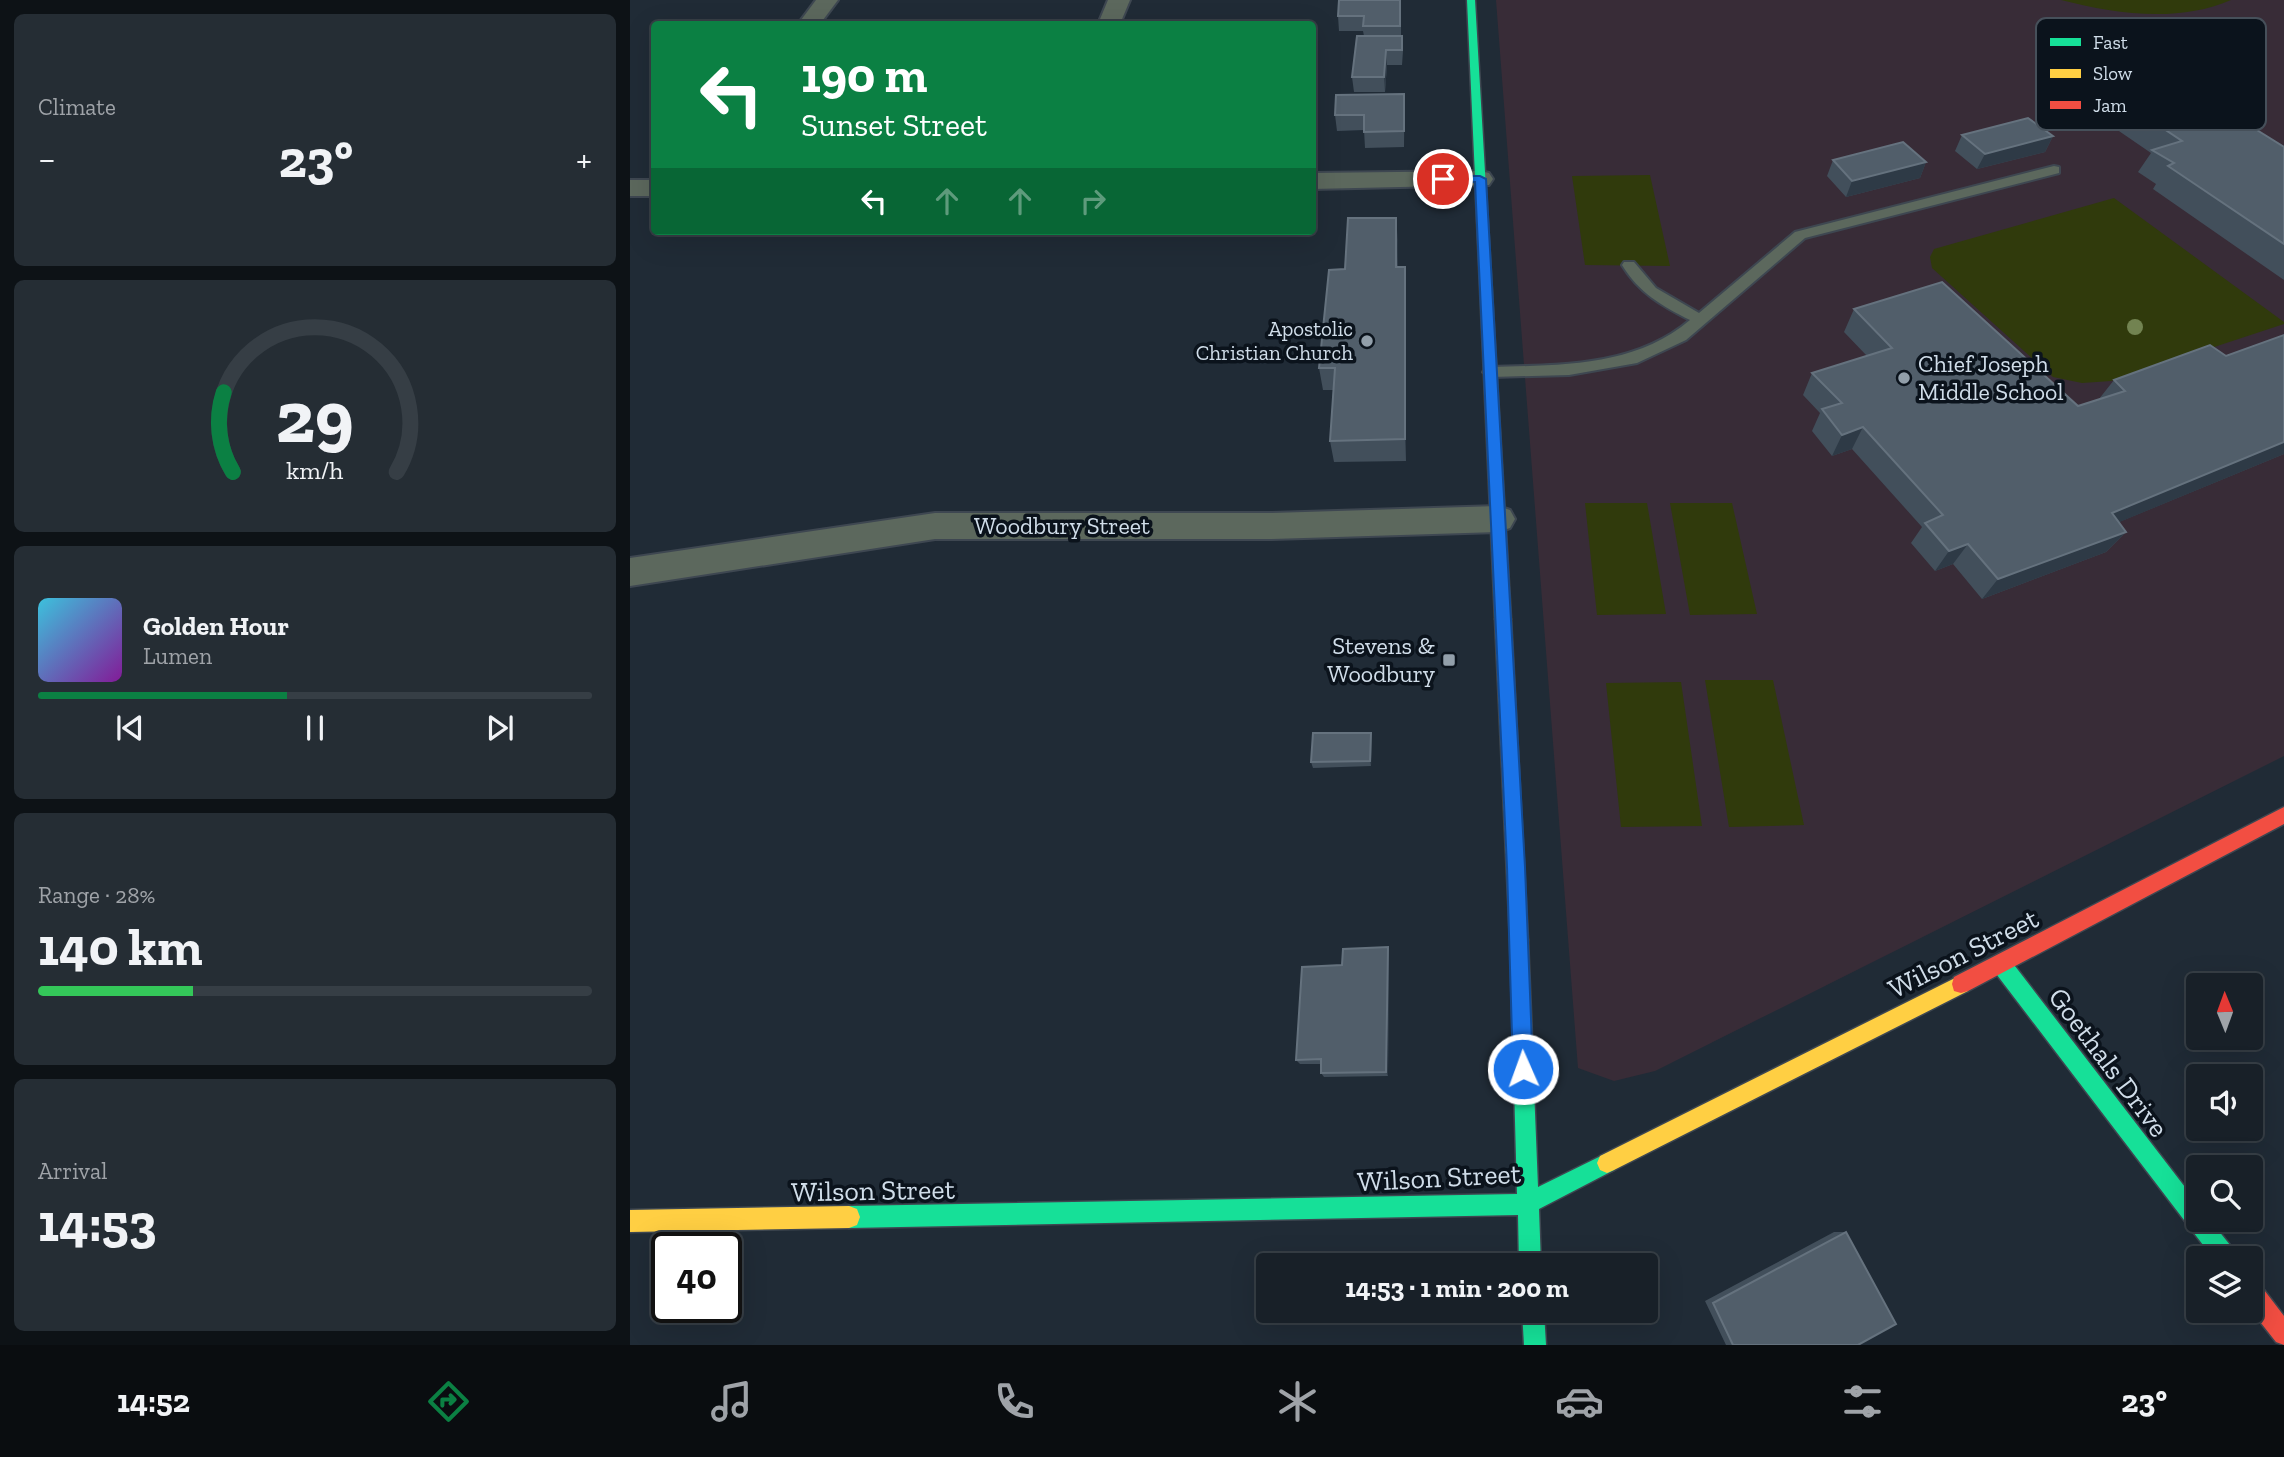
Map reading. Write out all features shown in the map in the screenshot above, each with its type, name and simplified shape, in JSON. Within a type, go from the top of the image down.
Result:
[{"type":"street","points":[[811,21],[827,0]]},
{"type":"street","points":[[1110,21],[1119,0]]},
{"type":"street","points":[[1471,0],[1516,867],[1526,1204],[1530,1253]]},
{"type":"street","points":[[1316,181],[1480,179]]},
{"type":"street","points":[[630,188],[651,188]]},
{"type":"street","name":"Woodbury Street","points":[[630,572],[934,526],[1272,526],[1497,519]]},
{"type":"street","name":"Wilson Street","points":[[630,1221],[1526,1204],[2001,964],[2284,815]]},
{"type":"street","name":"Goethals Drive","points":[[2001,964],[2217,1246]]},
{"type":"street","points":[[2263,1307],[2284,1334]]},
{"type":"street","points":[[1534,1323],[1535,1345]]},
{"type":"lane","points":[[1491,372],[1569,370],[1632,359],[1681,336],[1800,236],[1832,225],[2054,170]]},
{"type":"lane","points":[[1629,265],[1637,282],[1650,294],[1700,319]]},
{"type":"shaded area","name":"Chief Joseph Middle School","points":[[1496,0],[2284,0],[2284,756],[1655,1071],[1614,1081],[1578,1068]]},
{"type":"green space","points":[[2061,0],[2231,0],[2190,12],[2147,14],[2103,9]]},
{"type":"green space","points":[[1650,175],[1670,266],[1585,265],[1572,176]]},
{"type":"green space","points":[[2114,198],[2284,324],[2111,381],[2082,383],[2053,377],[1932,268],[1930,257],[1934,249]]},
{"type":"green space","points":[[1585,503],[1647,503],[1666,614],[1597,615]]},
{"type":"green space","points":[[1670,503],[1732,503],[1757,614],[1690,615]]},
{"type":"green space","points":[[1705,680],[1773,680],[1804,825],[1729,827]]},
{"type":"green space","points":[[1681,682],[1702,826],[1621,827],[1606,683]]},
{"type":"building","points":[[1339,0],[1400,0],[1400,26],[1363,26],[1364,16],[1338,16]]},
{"type":"building","points":[[1357,36],[1402,36],[1402,50],[1386,50],[1384,77],[1352,77]]},
{"type":"building","points":[[1404,94],[1404,131],[1364,132],[1364,115],[1335,115],[1336,95]]},
{"type":"building","points":[[2028,118],[2036,124],[2036,130],[2045,130],[2053,136],[1985,154],[1962,135]]},
{"type":"building","points":[[2166,130],[2257,130],[2284,147],[2284,244],[2168,166],[2174,163],[2152,150],[2182,141]]},
{"type":"building","points":[[1903,142],[1926,162],[1852,181],[1833,160]]},
{"type":"building","name":"Apostolic Christian Church","points":[[1348,218],[1396,218],[1396,267],[1405,267],[1405,439],[1330,441],[1335,368],[1319,368],[1329,270],[1345,269]]},
{"type":"building","name":"Chief Joseph Middle School","points":[[1942,282],[2078,406],[2125,391],[2114,380],[2210,345],[2226,356],[2284,335],[2284,442],[2112,513],[2126,532],[1998,579],[1968,544],[1949,551],[1925,523],[1943,515],[1863,427],[1842,435],[1822,409],[1842,403],[1812,373],[1892,348],[1854,309]]},
{"type":"building","points":[[1313,733],[1371,733],[1370,761],[1311,762]]},
{"type":"building","points":[[1388,947],[1386,1072],[1321,1073],[1321,1059],[1296,1060],[1302,967],[1342,965],[1343,949]]},
{"type":"building","points":[[1846,1232],[1896,1324],[1858,1345],[1733,1345],[1713,1303]]},
{"type":"traffic: fast","points":[[1471,0],[1503,619]]},
{"type":"traffic: fast","points":[[1519,940],[1530,1253]]},
{"type":"traffic: fast","points":[[2001,964],[2217,1246]]},
{"type":"traffic: fast","points":[[849,1217],[1526,1204],[1607,1163]]},
{"type":"traffic: fast","points":[[1534,1323],[1535,1345]]},
{"type":"traffic: slow","points":[[1503,619],[1519,940]]},
{"type":"traffic: slow","points":[[1607,1163],[1961,984]]},
{"type":"traffic: slow","points":[[630,1221],[849,1217]]},
{"type":"traffic: jam","points":[[1961,984],[2284,815]]},
{"type":"traffic: jam","points":[[2263,1307],[2284,1334]]},
{"type":"place","name":"Apostolic Christian Church","points":[[1367,341]]},
{"type":"place","name":"Chief Joseph Middle School","points":[[1904,378]]},
{"type":"place","name":"Stevens & Woodbury","points":[[1449,660]]},
{"type":"route","points":[[1443,179],[1480,179],[1482,201],[1506,655],[1523,1069]]}]
